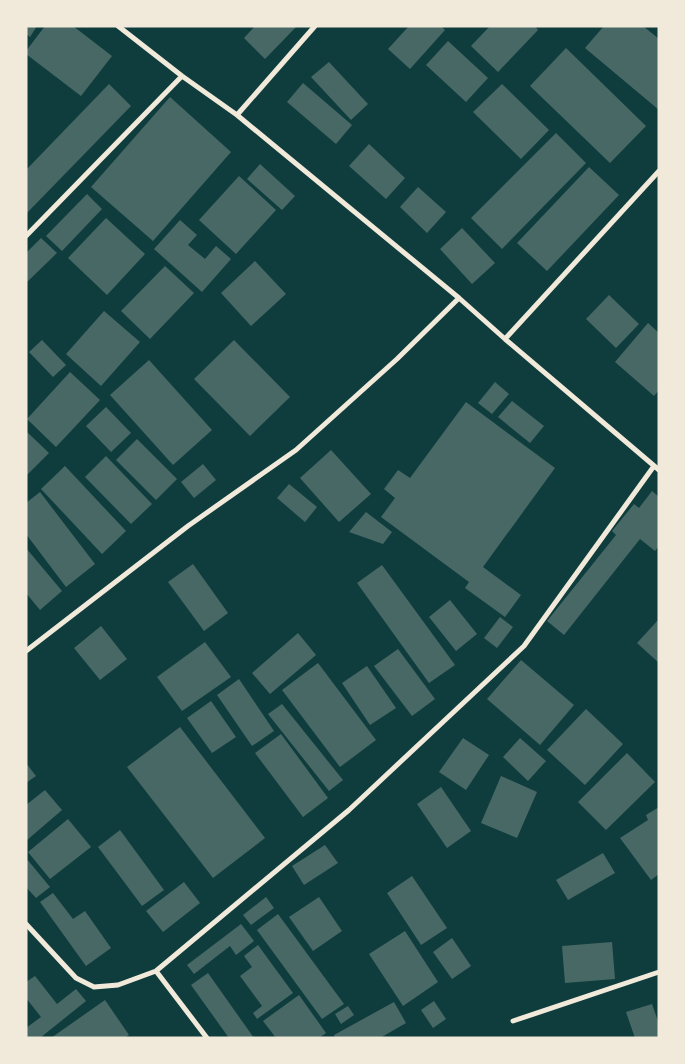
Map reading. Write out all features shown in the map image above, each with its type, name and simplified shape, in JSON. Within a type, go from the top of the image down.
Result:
[{"type":"street","points":[[118,26],[182,76],[237,115],[459,298],[659,470]]},
{"type":"street","points":[[237,115],[314,26]]},
{"type":"street","points":[[26,236],[182,76]]},
{"type":"street","points":[[505,339],[659,171]]},
{"type":"street","points":[[26,651],[188,526],[296,450],[397,359],[459,298]]},
{"type":"street","points":[[26,924],[76,978],[94,987],[118,985],[156,971],[349,810],[524,646],[654,466]]},
{"type":"street","points":[[156,971],[207,1038]]},
{"type":"street","points":[[513,1021],[659,972]]},
{"type":"building","points":[[26,26],[37,26],[30,37],[26,34]]},
{"type":"building","points":[[45,26],[73,26],[112,56],[81,96],[26,54],[26,51]]},
{"type":"building","points":[[255,26],[297,26],[265,59],[244,38]]},
{"type":"building","points":[[409,26],[441,26],[445,30],[410,69],[388,49]]},
{"type":"building","points":[[490,26],[535,26],[538,30],[498,72],[471,46]]},
{"type":"building","points":[[604,26],[643,26],[659,39],[659,110],[585,48]]},
{"type":"building","points":[[448,41],[488,78],[466,102],[426,65]]},
{"type":"building","points":[[566,48],[646,126],[610,163],[530,86]]},
{"type":"building","points":[[329,62],[368,104],[351,120],[311,77]]},
{"type":"building","points":[[303,83],[352,125],[336,144],[287,102]]},
{"type":"building","points":[[109,84],[131,106],[26,214],[26,170]]},
{"type":"building","points":[[502,84],[549,130],[521,159],[473,112]]},
{"type":"building","points":[[170,97],[231,152],[153,241],[91,187]]},
{"type":"building","points":[[556,133],[586,163],[502,249],[471,218]]},
{"type":"building","points":[[369,144],[405,178],[386,199],[349,166]]},
{"type":"building","points":[[260,164],[295,196],[282,210],[247,179]]},
{"type":"building","points":[[589,167],[619,195],[547,271],[517,243]]},
{"type":"building","points":[[239,176],[276,210],[236,254],[199,220]]},
{"type":"building","points":[[418,187],[446,212],[427,233],[400,207]]},
{"type":"building","points":[[87,194],[102,209],[62,251],[46,236]]},
{"type":"building","points":[[106,218],[145,254],[107,295],[68,258]]},
{"type":"building","points":[[180,220],[197,235],[188,245],[205,259],[216,246],[231,259],[202,292],[154,249]]},
{"type":"building","points":[[462,228],[495,263],[472,284],[440,249]]},
{"type":"building","points":[[41,238],[57,253],[26,283],[26,253]]},
{"type":"building","points":[[255,261],[286,294],[251,326],[221,293]]},
{"type":"building","points":[[165,266],[194,293],[150,339],[121,311]]},
{"type":"building","points":[[609,295],[639,324],[616,348],[586,319]]},
{"type":"building","points":[[104,311],[140,342],[101,386],[66,354]]},
{"type":"building","points":[[648,323],[659,333],[659,390],[654,396],[615,362]]},
{"type":"building","points":[[42,340],[66,365],[53,377],[29,352]]},
{"type":"building","points":[[234,340],[290,397],[250,436],[194,379]]},
{"type":"building","points":[[149,360],[212,430],[173,465],[110,395]]},
{"type":"building","points":[[70,372],[100,400],[56,447],[27,419]]},
{"type":"building","points":[[495,382],[509,394],[492,414],[478,403]]},
{"type":"building","points":[[512,401],[544,426],[530,443],[498,417]]},
{"type":"building","points":[[466,402],[555,468],[483,567],[521,595],[505,617],[465,588],[469,582],[381,517],[395,498],[384,489],[398,470],[410,478]]},
{"type":"building","points":[[106,407],[131,433],[111,452],[86,426]]},
{"type":"building","points":[[26,431],[49,453],[26,476]]},
{"type":"building","points":[[137,439],[177,479],[156,500],[116,460]]},
{"type":"building","points":[[331,450],[371,494],[339,522],[300,478]]},
{"type":"building","points":[[106,456],[152,504],[131,524],[85,477]]},
{"type":"building","points":[[203,464],[216,480],[194,498],[181,482]]},
{"type":"building","points":[[65,466],[126,531],[102,554],[41,489]]},
{"type":"building","points":[[289,484],[317,507],[305,522],[277,498]]},
{"type":"building","points":[[652,491],[659,497],[659,546],[655,551],[640,539],[564,635],[547,621],[616,535],[612,531],[634,504],[639,508]]},
{"type":"building","points":[[40,492],[95,564],[66,587],[26,534],[26,503]]},
{"type":"building","points":[[366,512],[392,532],[383,544],[349,532]]},
{"type":"building","points":[[26,548],[62,591],[40,610],[26,593]]},
{"type":"building","points":[[193,564],[228,613],[204,631],[168,582]]},
{"type":"building","points":[[382,565],[455,665],[429,683],[357,583]]},
{"type":"building","points":[[450,600],[477,634],[456,651],[429,617]]},
{"type":"building","points":[[500,617],[513,627],[497,648],[484,638]]},
{"type":"building","points":[[659,619],[659,663],[637,643]]},
{"type":"building","points":[[101,626],[127,659],[100,680],[74,648]]},
{"type":"building","points":[[298,633],[316,655],[270,694],[252,673]]},
{"type":"building","points":[[205,642],[231,677],[182,711],[157,677]]},
{"type":"building","points":[[398,649],[435,699],[412,716],[374,666]]},
{"type":"building","points":[[521,660],[574,705],[540,745],[487,699]]},
{"type":"building","points":[[318,663],[376,740],[340,767],[282,690]]},
{"type":"building","points":[[367,666],[396,708],[370,725],[342,683]]},
{"type":"building","points":[[239,679],[274,731],[252,746],[217,695]]},
{"type":"building","points":[[211,701],[236,737],[212,753],[187,718]]},
{"type":"building","points":[[282,704],[343,780],[329,791],[268,714]]},
{"type":"building","points":[[586,709],[623,744],[585,785],[547,750]]},
{"type":"building","points":[[180,727],[265,838],[213,878],[127,767]]},
{"type":"building","points":[[281,734],[328,798],[303,817],[255,753]]},
{"type":"building","points":[[463,738],[489,755],[466,790],[439,772]]},
{"type":"building","points":[[520,738],[546,761],[528,781],[503,757]]},
{"type":"building","points":[[627,753],[655,782],[606,830],[578,802]]},
{"type":"building","points":[[26,763],[36,776],[26,783]]},
{"type":"building","points":[[501,776],[537,792],[517,838],[481,823]]},
{"type":"building","points":[[441,787],[471,831],[447,848],[417,804]]},
{"type":"building","points":[[45,790],[62,810],[26,841],[26,805]]},
{"type":"building","points":[[659,807],[659,874],[651,880],[620,838],[648,820],[646,815]]},
{"type":"building","points":[[68,819],[91,847],[50,879],[28,852]]},
{"type":"building","points":[[120,830],[164,890],[142,906],[98,847]]},
{"type":"building","points":[[325,845],[338,863],[304,885],[292,866]]},
{"type":"building","points":[[603,853],[615,873],[568,900],[556,880]]},
{"type":"building","points":[[26,858],[50,887],[36,898],[26,887]]},
{"type":"building","points":[[412,876],[447,928],[421,945],[387,893]]},
{"type":"building","points":[[184,882],[200,903],[163,932],[146,911]]},
{"type":"building","points":[[53,893],[73,919],[85,911],[111,948],[86,966],[40,902]]},
{"type":"building","points":[[266,897],[274,908],[251,925],[243,915]]},
{"type":"building","points":[[319,897],[342,931],[313,951],[289,917]]},
{"type":"building","points":[[278,914],[344,1004],[322,1019],[257,930]]},
{"type":"building","points":[[241,924],[254,941],[236,955],[230,946],[194,974],[187,965]]},
{"type":"building","points":[[405,931],[438,982],[403,1006],[369,954]]},
{"type":"building","points":[[452,938],[471,966],[452,979],[433,952]]},
{"type":"building","points":[[612,942],[615,979],[565,983],[562,946]]},
{"type":"building","points":[[258,945],[293,993],[257,1019],[253,1013],[262,1006],[240,976],[252,967],[244,956]]},
{"type":"building","points":[[208,973],[254,1038],[229,1038],[191,985]]},
{"type":"building","points":[[35,976],[57,1004],[76,989],[86,1001],[40,1038],[26,1038],[26,1028],[41,1017],[26,998],[26,982]]},
{"type":"building","points":[[299,995],[326,1033],[319,1038],[276,1038],[263,1021]]},
{"type":"building","points":[[105,1000],[129,1035],[124,1038],[51,1038]]},
{"type":"building","points":[[434,1001],[446,1019],[433,1028],[421,1010]]},
{"type":"building","points":[[394,1002],[406,1023],[380,1038],[335,1038],[334,1035]]},
{"type":"building","points":[[652,1004],[659,1024],[659,1038],[635,1038],[626,1012]]},
{"type":"building","points":[[348,1006],[354,1015],[341,1024],[335,1014]]}]
